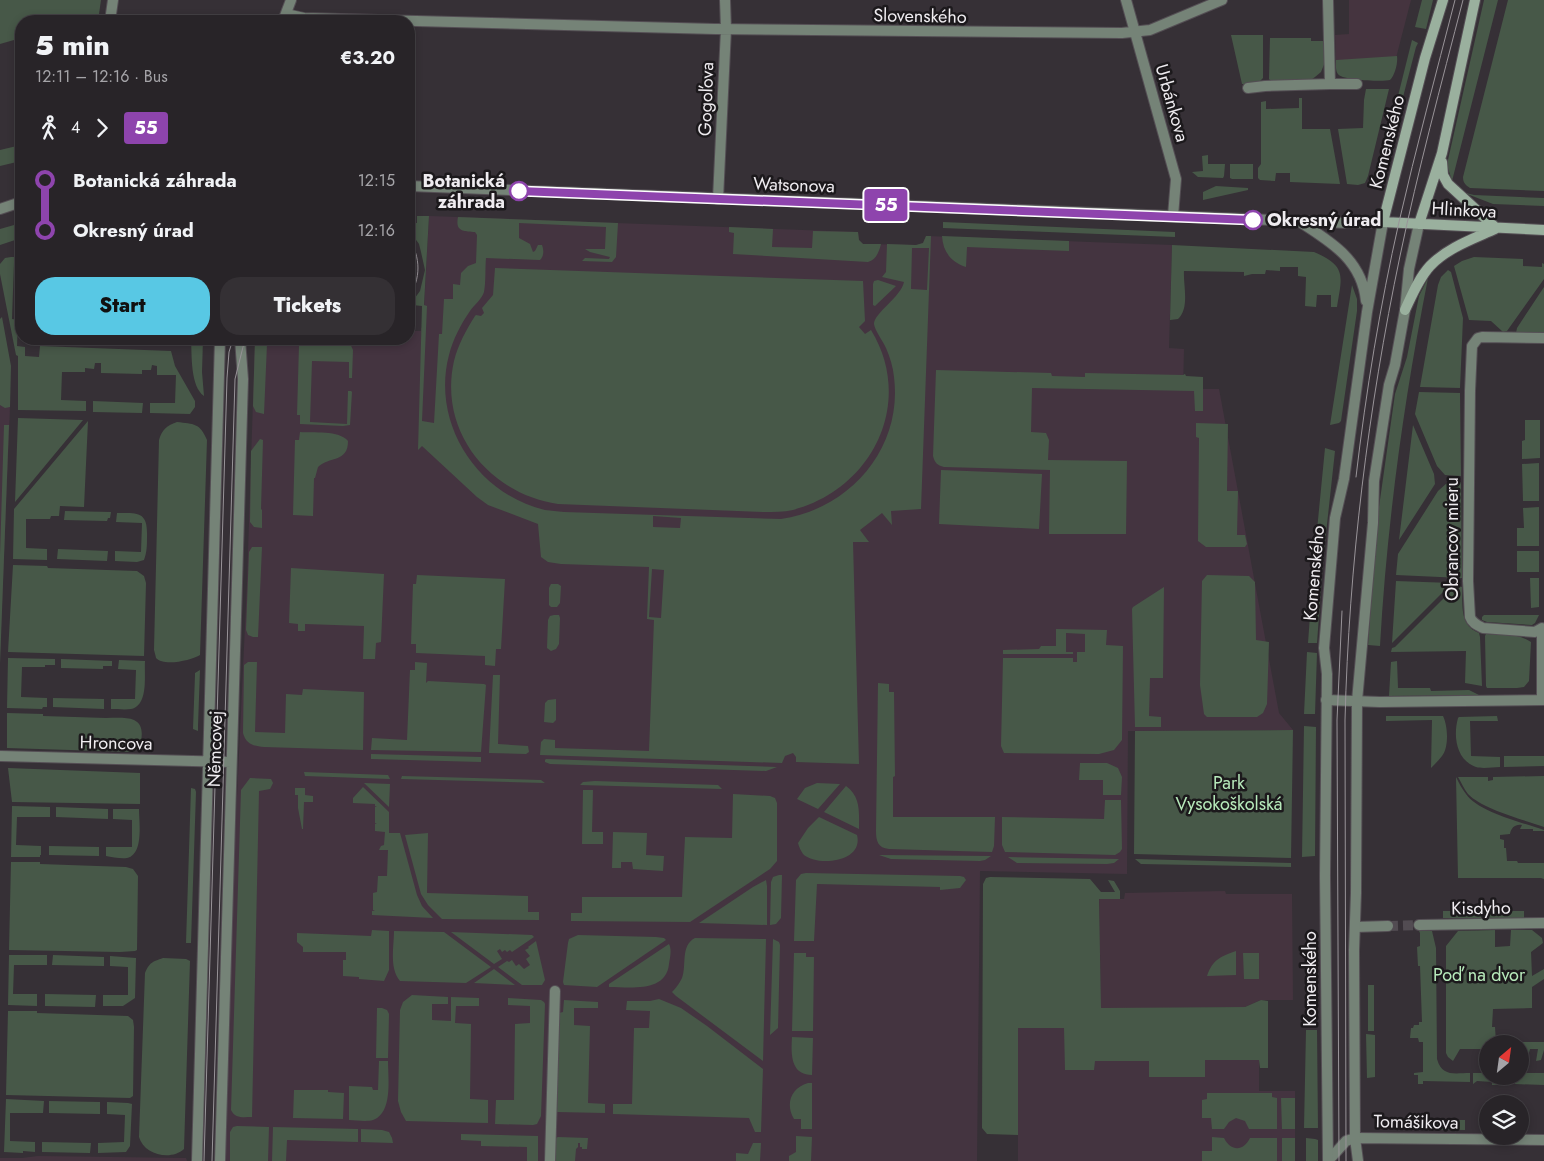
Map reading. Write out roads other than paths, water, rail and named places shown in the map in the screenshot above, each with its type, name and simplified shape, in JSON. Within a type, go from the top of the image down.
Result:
[{"type":"main road","name":"Komenského","points":[[1383,222],[1424,58],[1443,0]]},
{"type":"main road","points":[[1419,224],[1442,153],[1475,0]]},
{"type":"main road","points":[[1404,310],[1422,277],[1436,260],[1496,228],[1448,184],[1442,172],[1442,153]]},
{"type":"main road","name":"Hlinkova","points":[[1383,222],[1544,230]]},
{"type":"street","points":[[111,15],[113,0]]},
{"type":"street","points":[[285,15],[291,0]]},
{"type":"street","name":"Gogoľova","points":[[718,199],[726,0]]},
{"type":"street","name":"Urbánkova","points":[[1126,0],[1176,179],[1173,216]]},
{"type":"street","name":"Slovenského","points":[[415,21],[952,33],[1135,33],[1155,28],[1222,0]]},
{"type":"street","points":[[1328,0],[1330,84]]},
{"type":"street","points":[[1248,88],[1357,84]]},
{"type":"street","name":"Watsonova","points":[[415,186],[1348,223],[1383,222]]},
{"type":"street","points":[[0,209],[15,204]]},
{"type":"street","points":[[1299,221],[1343,253],[1353,265],[1363,286],[1367,312]]},
{"type":"street","name":"Komenského","points":[[1328,1161],[1325,876],[1327,674],[1324,648],[1335,518],[1344,478],[1367,312],[1383,222]]},
{"type":"street","points":[[1358,1161],[1355,1138],[1357,701],[1373,523],[1374,481],[1389,385],[1395,365],[1409,269],[1419,224]]},
{"type":"street","name":"Obrancov mieru","points":[[1326,700],[1451,702],[1543,700],[1542,628],[1534,632],[1483,628],[1471,621],[1468,611],[1470,401],[1474,341],[1482,336],[1544,338]]},
{"type":"street","name":"Němcovej","points":[[197,1161],[220,345]]},
{"type":"street","name":"Němcovej","points":[[220,1161],[243,379],[240,345]]},
{"type":"street","name":"Hroncova","points":[[0,756],[231,762]]},
{"type":"street","name":"Kisdyho","points":[[1419,925],[1544,923]]},
{"type":"street","points":[[1355,927],[1388,926]]},
{"type":"street","points":[[550,1161],[555,991]]},
{"type":"street","name":"Tomášikova","points":[[1328,1161],[1346,1141],[1355,1138],[1544,1140]]},
{"type":"tunnel","points":[[1388,926],[1419,925]]},
{"type":"tram line","points":[[1356,477],[1374,349],[1392,254],[1412,166],[1455,0]]},
{"type":"tram line","points":[[1346,1161],[1345,720],[1347,662],[1356,545],[1378,371],[1400,256],[1414,192],[1463,0]]},
{"type":"tram line","points":[[415,251],[418,268],[415,285]]},
{"type":"tram line","points":[[204,1161],[227,378],[231,345]]},
{"type":"tram line","points":[[212,1161],[235,379],[244,345]]},
{"type":"tram line","points":[[1339,1161],[1337,720],[1342,611]]},
{"type":"place","name":"Botanická záhrada","points":[[519,191]]},
{"type":"place","name":"Okresný úrad","points":[[1253,220]]},
{"type":"park label","name":"Park Vysokoškolská","points":[[1229,793]]},
{"type":"park label","name":"Poď na dvor","points":[[1479,975]]}]
